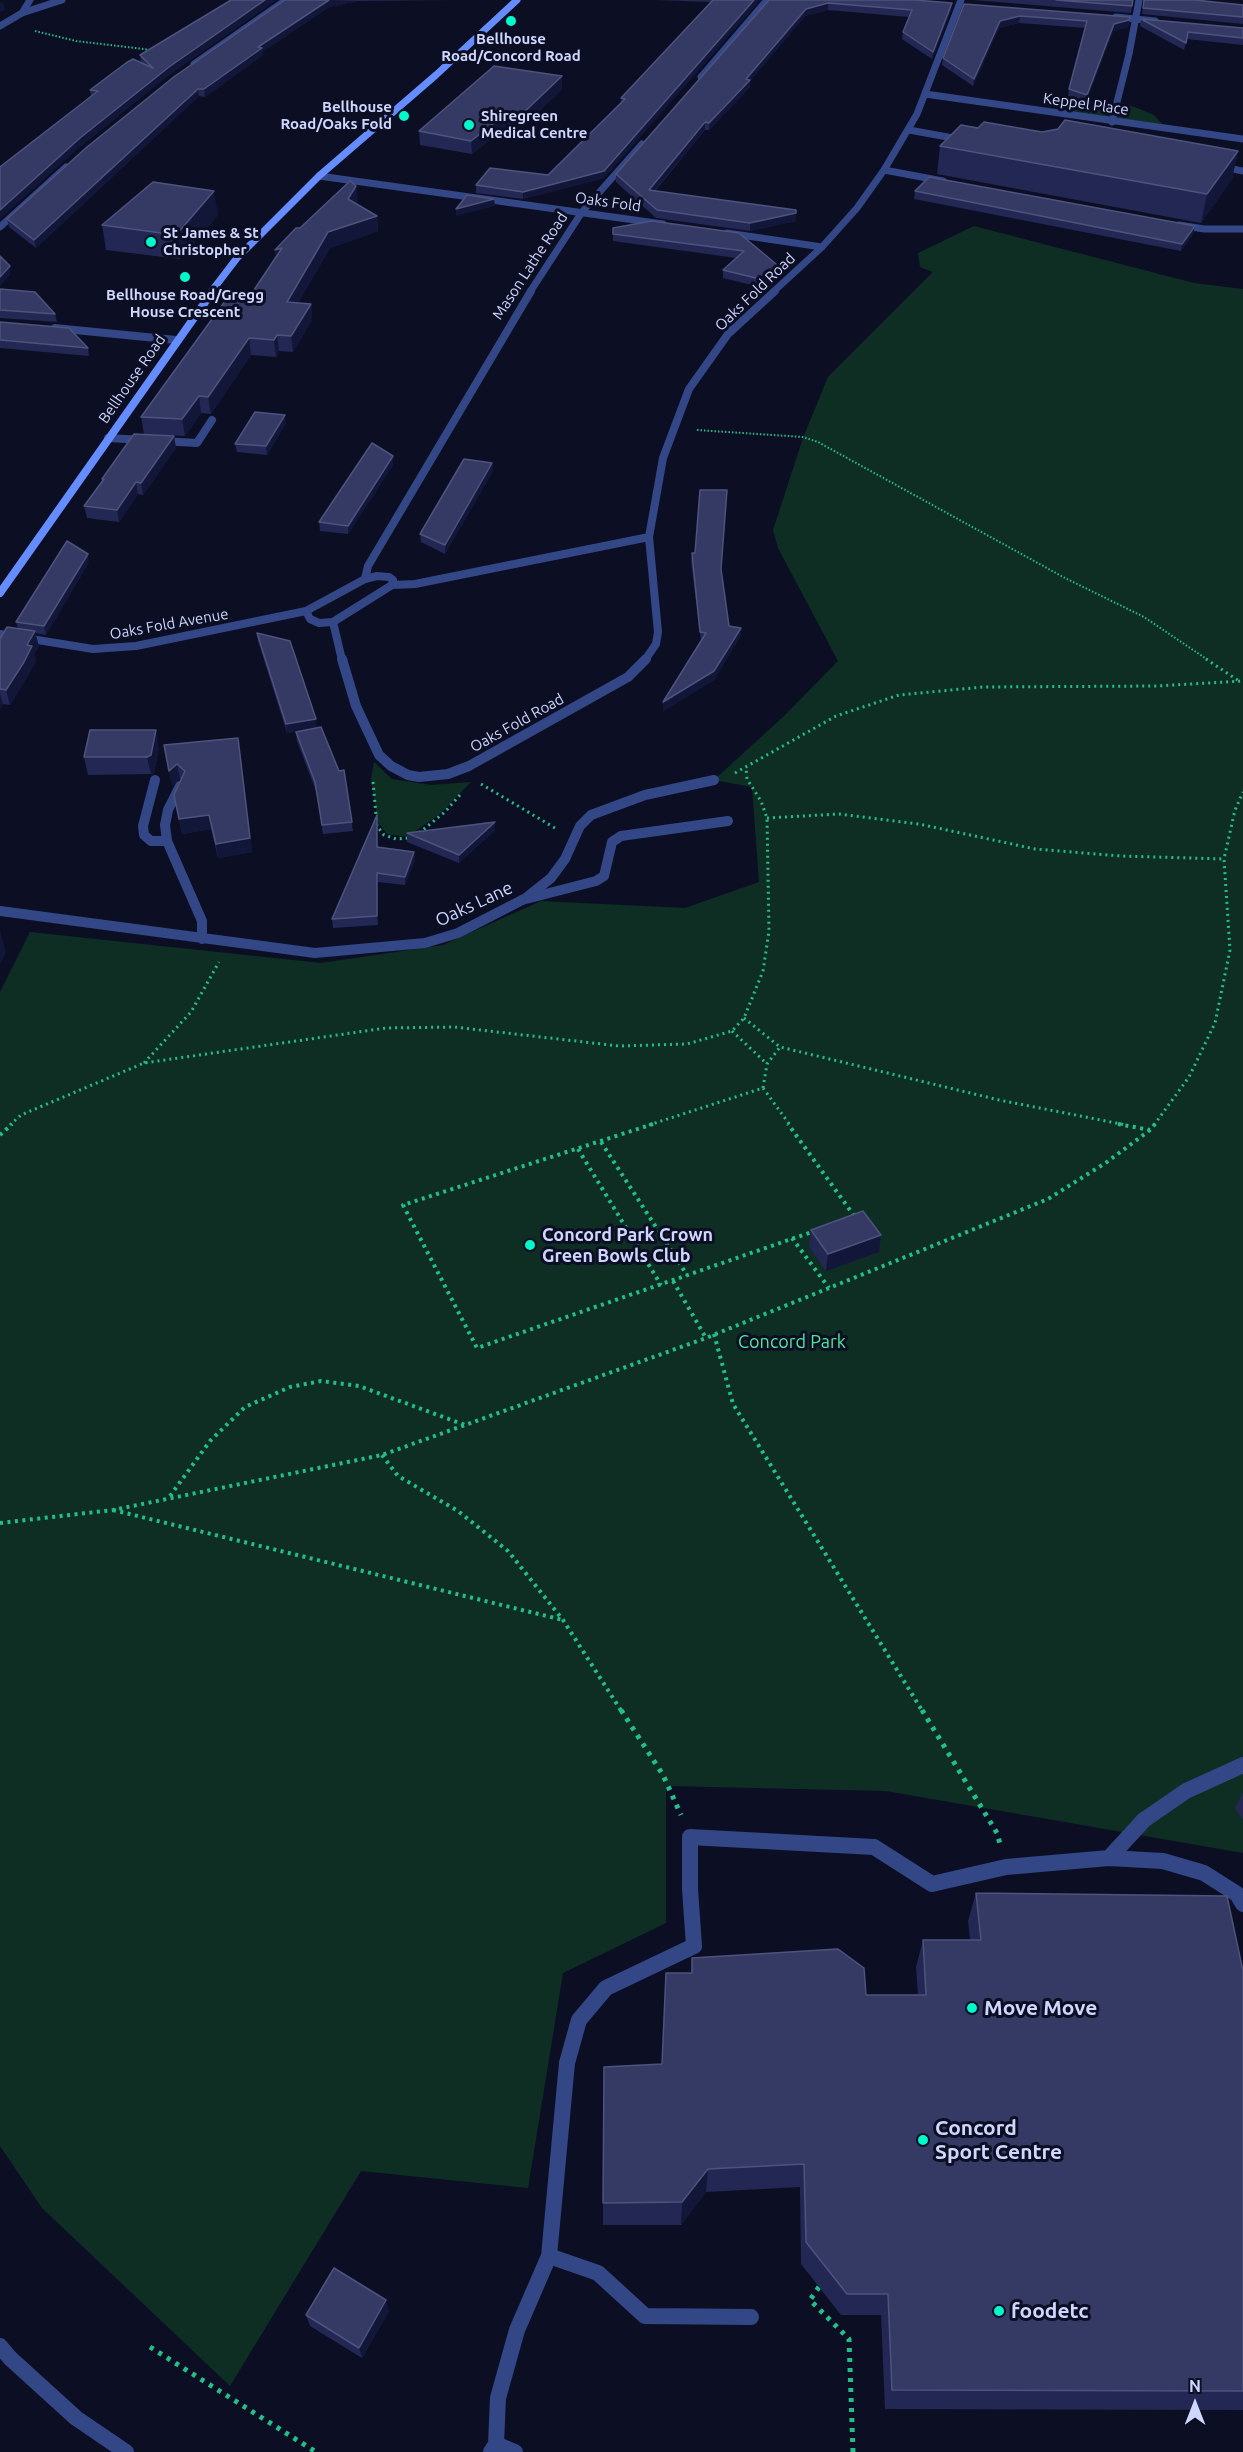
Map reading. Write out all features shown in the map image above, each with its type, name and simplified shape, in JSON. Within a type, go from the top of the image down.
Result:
[{"type":"main road","name":"Bellhouse Road","points":[[0,593],[176,340],[237,258],[319,176],[436,75],[517,0]]},
{"type":"street","points":[[22,13],[30,0]]},
{"type":"street","points":[[3,24],[22,13],[63,0]]},
{"type":"street","points":[[188,68],[286,0]]},
{"type":"street","points":[[695,84],[766,0]]},
{"type":"street","points":[[1113,122],[1130,54],[1138,0]]},
{"type":"street","name":"Oaks Fold Road","points":[[379,755],[391,766],[408,775],[419,777],[448,774],[628,676],[650,655],[656,644],[658,632],[649,537],[663,458],[672,429],[689,389],[728,334],[822,247],[857,208],[884,170],[909,130],[926,94],[960,3]]},
{"type":"street","points":[[1103,16],[1167,22]]},
{"type":"street","name":"Keppel Place","points":[[926,94],[1113,122],[1243,138]]},
{"type":"street","points":[[909,130],[973,142]]},
{"type":"street","points":[[962,140],[968,134]]},
{"type":"street","name":"Mason Lathe Road","points":[[365,579],[368,566],[555,251],[582,212],[650,135]]},
{"type":"street","points":[[0,226],[69,164]]},
{"type":"street","points":[[1228,168],[1243,171]]},
{"type":"street","points":[[884,170],[952,183]]},
{"type":"street","name":"Oaks Fold","points":[[319,176],[674,226]]},
{"type":"street","points":[[1168,223],[1204,229],[1243,229]]},
{"type":"street","points":[[719,232],[822,247]]},
{"type":"street","points":[[47,327],[176,340]]},
{"type":"street","points":[[108,438],[197,443],[212,420]]},
{"type":"street","points":[[306,611],[310,619],[319,623],[333,622],[392,585],[415,584],[649,537]]},
{"type":"street","points":[[365,579],[377,576],[389,577],[393,580],[392,585]]},
{"type":"street","name":"Oaks Fold Avenue","points":[[0,634],[71,646],[114,649],[136,646],[306,611],[365,579]]},
{"type":"street","points":[[333,622],[335,637],[356,706],[379,755]]},
{"type":"street","points":[[155,780],[143,826],[144,835],[152,841],[167,841]]},
{"type":"street","name":"Oaks Lane","points":[[0,911],[315,953],[425,943],[458,933],[522,900],[551,878],[565,859],[580,826],[591,815],[645,795],[714,780]]},
{"type":"street","points":[[180,786],[168,810],[165,825],[167,841],[202,921],[202,939]]},
{"type":"street","points":[[522,900],[596,881],[604,876],[612,842],[621,836],[728,821]]},
{"type":"street","points":[[1109,1858],[1144,1820],[1186,1791],[1243,1765]]},
{"type":"street","points":[[515,2452],[494,2448],[498,2398],[518,2330],[549,2256],[567,2063],[579,2020],[606,1988],[694,1946],[690,1889],[690,1837],[874,1846],[932,1884],[1006,1868],[1109,1858],[1162,1861],[1204,1873],[1237,1894],[1243,1904]]},
{"type":"street","points":[[549,2256],[598,2273],[645,2316],[751,2318]]},
{"type":"street","points":[[0,2346],[10,2358],[76,2418],[126,2452]]},
{"type":"path","points":[[3,24],[76,41],[160,51]]},
{"type":"path","points":[[672,429],[803,438],[818,442],[1065,578],[1144,617],[1241,681]]},
{"type":"path","points":[[714,780],[746,768],[836,716],[898,695],[983,687],[1156,686],[1241,681]]},
{"type":"path","points":[[379,755],[373,777],[377,826],[384,835],[396,839],[408,839],[419,833],[445,812],[473,780]]},
{"type":"path","points":[[0,1136],[21,1115],[144,1063],[386,1028],[454,1028],[619,1046],[687,1044],[732,1031],[744,1018],[763,971],[769,931],[767,818],[761,801],[747,779],[746,768]]},
{"type":"path","points":[[457,770],[573,839]]},
{"type":"path","points":[[0,1523],[113,1510],[382,1455],[706,1338],[1048,1198],[1150,1130],[1189,1077],[1215,1023],[1230,950],[1224,859],[1235,810],[1243,792]]},
{"type":"path","points":[[767,818],[839,814],[920,824],[1035,849],[1121,856],[1224,859]]},
{"type":"path","points":[[144,1063],[191,1012],[230,943]]},
{"type":"path","points":[[744,1018],[780,1047],[999,1100],[1150,1130]]},
{"type":"path","points":[[732,1031],[767,1064]]},
{"type":"path","points":[[763,1088],[403,1205],[477,1348],[855,1217],[763,1088],[767,1064],[780,1047]]},
{"type":"path","points":[[601,1142],[687,1275]]},
{"type":"path","points":[[578,1149],[662,1285]]},
{"type":"path","points":[[792,1238],[829,1288]]},
{"type":"path","points":[[673,1281],[706,1338]]},
{"type":"path","points":[[714,1334],[733,1404],[996,1833],[1006,1868]]},
{"type":"path","points":[[170,1497],[210,1441],[245,1407],[290,1387],[321,1381],[359,1386],[465,1425]]},
{"type":"path","points":[[382,1455],[398,1476],[458,1511],[508,1551],[563,1620],[663,1775],[690,1837]]},
{"type":"path","points":[[113,1510],[563,1620]]},
{"type":"path","points":[[819,2287],[810,2300],[849,2339],[853,2452]]},
{"type":"path","points":[[150,2347],[316,2452]]},
{"type":"green space","points":[[1103,103],[1120,103],[1137,108],[1154,115],[1162,124],[1067,112]]},
{"type":"green space","name":"Concord Park","points":[[974,226],[1194,283],[1243,289],[1243,1853],[886,1791],[666,1786],[666,1923],[563,1973],[528,2188],[361,2171],[230,2386],[42,2208],[0,2146],[0,992],[30,932],[321,963],[443,945],[541,901],[685,908],[759,882],[752,787],[714,780],[784,716],[838,661],[778,548],[773,530],[803,438],[828,377],[933,272],[920,267],[918,253]]},
{"type":"green space","points":[[374,762],[392,779],[431,785],[471,782],[440,814],[407,837],[387,834],[378,822],[371,779]]},
{"type":"building","points":[[231,0],[265,0],[169,67],[80,138],[0,210],[0,167],[98,91],[90,90],[126,63],[133,59],[153,68],[140,55]]},
{"type":"building","points":[[285,0],[329,0],[258,47],[262,48],[204,89],[198,89],[34,240],[7,219],[87,147],[175,76]]},
{"type":"building","points":[[713,0],[754,0],[604,171],[523,192],[476,185],[490,168],[548,175],[625,99],[621,98]]},
{"type":"building","points":[[769,0],[915,0],[952,3],[933,52],[903,32],[912,10],[828,3],[806,9],[746,79],[750,80],[709,123],[705,122],[649,190],[796,210],[796,213],[750,223],[657,210],[616,174]]},
{"type":"building","points":[[1056,0],[1133,0],[1132,6]]},
{"type":"building","points":[[1144,0],[1195,0],[1243,5],[1243,17],[1143,8]]},
{"type":"building","points":[[964,4],[1130,17],[1129,20],[1114,24],[1087,95],[1069,89],[1087,21],[1020,16],[1000,21],[974,79],[943,58]]},
{"type":"building","points":[[1141,19],[1243,28],[1243,38],[1188,32],[1186,43]]},
{"type":"building","points":[[494,66],[562,76],[521,115],[507,113],[471,141],[419,131]]},
{"type":"building","points":[[1065,120],[1238,151],[1207,194],[940,146],[961,125],[978,128],[984,122],[1042,132],[1058,129]]},
{"type":"building","points":[[929,177],[1195,226],[1182,244],[915,191]]},
{"type":"building","points":[[350,181],[356,186],[348,199],[377,216],[328,232],[287,302],[311,304],[291,336],[277,335],[274,340],[249,338],[208,397],[199,396],[182,419],[141,417],[228,297],[248,299],[282,248],[275,250],[296,228],[300,228]]},
{"type":"building","points":[[153,182],[214,191],[176,235],[102,225]]},
{"type":"building","points":[[467,195],[494,199],[456,209]]},
{"type":"building","points":[[652,221],[739,233],[782,269],[768,281],[723,270],[744,251],[613,234],[613,228]]},
{"type":"building","points":[[0,256],[10,266],[0,277]]},
{"type":"building","points":[[0,289],[35,292],[55,314],[0,310]]},
{"type":"building","points":[[0,322],[69,328],[88,348],[0,340]]},
{"type":"building","points":[[255,412],[285,415],[266,446],[235,444]]},
{"type":"building","points":[[134,434],[174,436],[141,483],[136,482],[117,510],[84,506],[104,479],[102,479]]},
{"type":"building","points":[[372,443],[393,456],[348,526],[319,522]]},
{"type":"building","points":[[464,459],[492,463],[445,545],[420,534]]},
{"type":"building","points":[[700,490],[727,490],[721,569],[729,626],[741,628],[714,671],[663,702],[706,633],[700,632],[692,553],[695,553]]},
{"type":"building","points":[[67,541],[88,554],[44,626],[16,622]]},
{"type":"building","points":[[7,627],[35,631],[27,645],[32,646],[6,690],[0,689],[0,639]]},
{"type":"building","points":[[257,633],[290,641],[316,719],[286,724]]},
{"type":"building","points":[[321,727],[339,771],[344,770],[352,822],[322,825],[315,782],[296,732]]},
{"type":"building","points":[[90,730],[156,730],[151,755],[147,757],[84,757]]},
{"type":"building","points":[[238,738],[250,838],[216,844],[209,815],[179,819],[174,795],[185,771],[177,764],[169,771],[164,745]]},
{"type":"building","points":[[377,815],[377,847],[414,852],[405,877],[377,873],[377,916],[332,919]]},
{"type":"building","points":[[495,822],[459,855],[407,833]]},
{"type":"building","points":[[863,1211],[881,1235],[828,1254],[811,1230]]},
{"type":"building","name":"Concord Sport Centre","points":[[976,1893],[1227,1896],[1243,1971],[1243,2391],[892,2390],[888,2294],[847,2294],[806,2242],[804,2164],[708,2169],[682,2202],[603,2203],[604,2067],[662,2064],[666,1973],[692,1973],[692,1958],[838,1949],[864,1968],[866,1995],[926,1995],[923,1940],[981,1940]]},
{"type":"building","points":[[334,2268],[386,2300],[359,2348],[306,2315]]},
{"type":"place","name":"Bellhouse Road/Concord Road","points":[[511,21]]},
{"type":"place","name":"Bellhouse Road/Oaks Fold","points":[[404,116]]},
{"type":"place","name":"Shiregreen Medical Centre","points":[[469,125]]},
{"type":"place","name":"St James & St Christopher","points":[[151,242]]},
{"type":"place","name":"Bellhouse Road/Gregg House Crescent","points":[[185,277]]},
{"type":"place","name":"Concord Park Crown Green Bowls Club","points":[[530,1245]]},
{"type":"place","name":"Move Move","points":[[972,2008]]},
{"type":"place","name":"Concord Sport Centre","points":[[923,2140]]},
{"type":"place","name":"foodetc","points":[[999,2311]]}]
